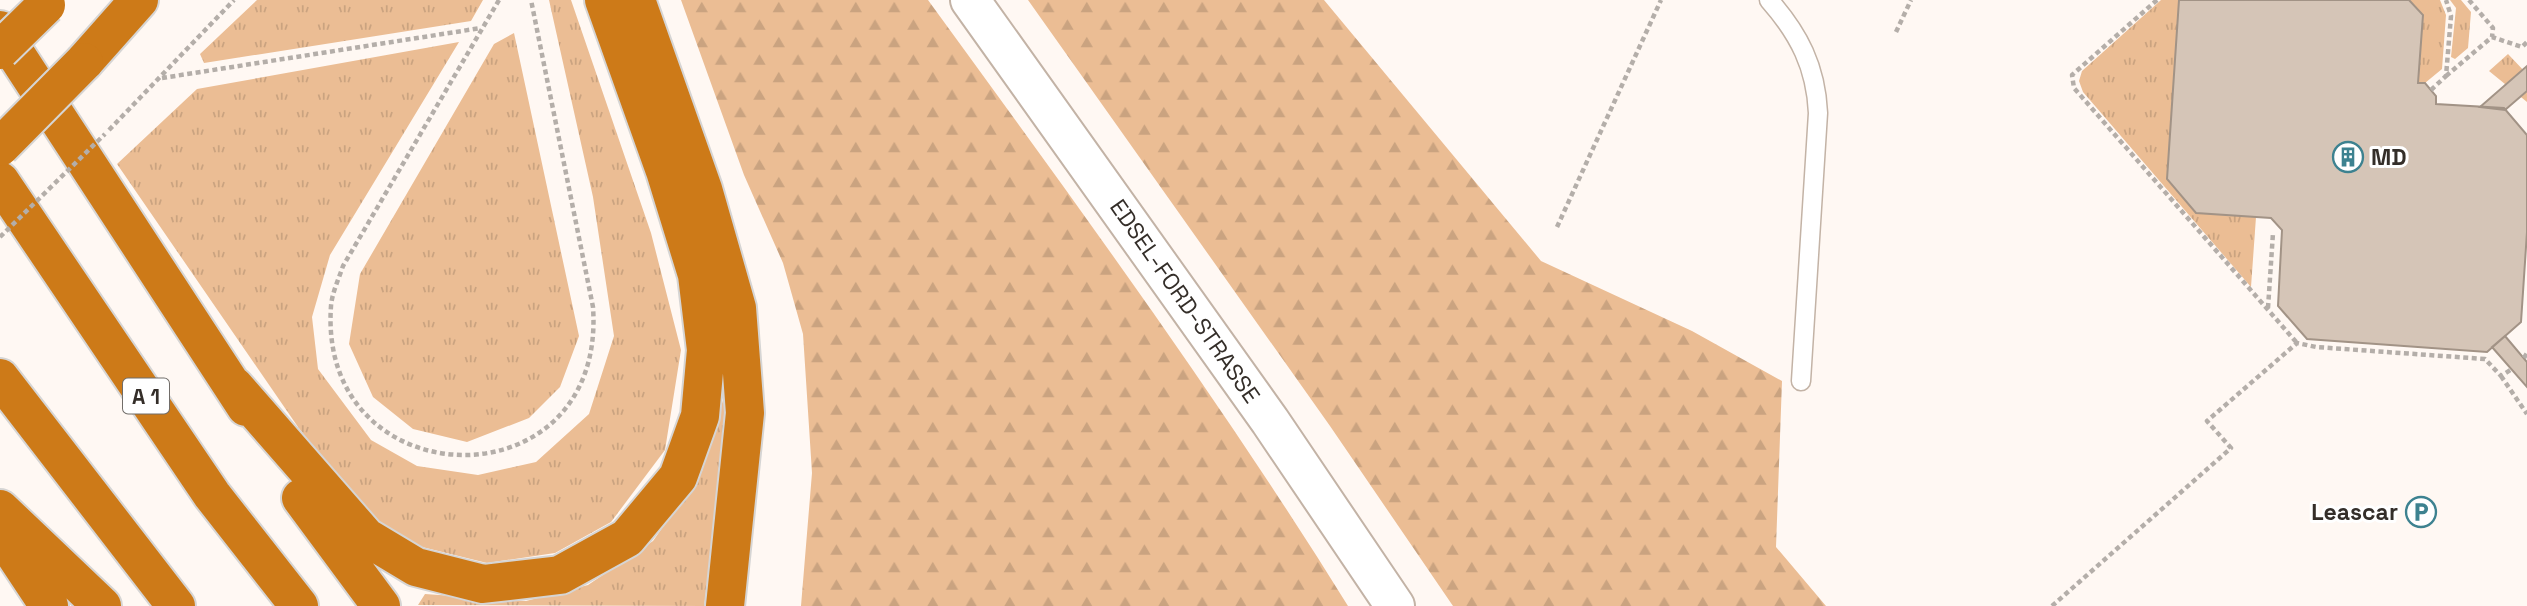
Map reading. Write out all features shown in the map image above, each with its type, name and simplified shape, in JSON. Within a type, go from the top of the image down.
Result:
[{"type":"highway","points":[[0,147],[84,62],[127,13],[154,0]]},
{"type":"highway","points":[[234,386],[366,537],[416,567],[483,584],[560,575],[627,538],[678,477],[699,415],[706,350],[697,275],[604,0]]},
{"type":"highway","points":[[636,0],[703,190],[737,308],[745,413],[725,606]]},
{"type":"highway","points":[[0,50],[48,3]]},
{"type":"highway","points":[[0,30],[234,386],[293,486],[381,606]]},
{"type":"highway","name":"A 1","points":[[0,181],[212,495],[299,606]]},
{"type":"highway","points":[[0,378],[176,606]]},
{"type":"highway","points":[[0,509],[102,606]]},
{"type":"highway","points":[[0,532],[49,606]]},
{"type":"street","name":"EDSEL-FORD-STRASSE","points":[[970,0],[1270,421],[1395,606]]},
{"type":"lane","points":[[1769,0],[1791,25],[1803,46],[1816,86],[1818,113],[1801,381]]},
{"type":"path","points":[[0,237],[162,78],[234,0]]},
{"type":"path","points":[[499,0],[344,266],[331,303],[331,349],[347,390],[366,413],[390,433],[414,448],[445,456],[479,457],[506,450],[538,433],[561,414],[579,387],[590,361],[595,332],[593,306],[531,0]]},
{"type":"path","points":[[1557,227],[1661,0]]},
{"type":"path","points":[[1896,32],[1911,0]]},
{"type":"path","points":[[2157,0],[2072,75],[2074,88],[2258,302],[2268,308],[2297,343],[2316,348],[2485,359],[2501,376],[2527,414]]},
{"type":"path","points":[[2446,0],[2451,16],[2446,76]]},
{"type":"path","points":[[2431,90],[2492,37],[2493,28],[2469,0]]},
{"type":"path","points":[[162,78],[481,28]]},
{"type":"path","points":[[2492,37],[2522,47],[2527,53]]},
{"type":"path","points":[[2522,47],[2527,42]]},
{"type":"path","points":[[2268,308],[2273,233]]},
{"type":"path","points":[[2052,606],[2231,448],[2207,421],[2297,343]]},
{"type":"path","points":[[2501,376],[2512,369]]},
{"type":"green space","points":[[257,0],[483,0],[471,21],[204,63],[200,54]]},
{"type":"green space","points":[[549,0],[571,0],[651,233],[681,350],[665,450],[611,522],[555,553],[487,563],[418,546],[364,512],[298,427],[117,164],[197,89],[459,42],[330,255],[312,317],[318,369],[371,440],[417,466],[478,475],[536,462],[589,414],[614,336],[593,197]]},
{"type":"green space","points":[[681,0],[928,0],[1196,375],[1348,606],[801,606],[812,473],[803,334],[783,263],[744,175]]},
{"type":"green space","points":[[1028,0],[1324,0],[1541,261],[1692,331],[1782,381],[1776,547],[1826,606],[1453,606],[1330,426]]},
{"type":"green space","points":[[2161,0],[2179,0],[2167,179],[2196,213],[2256,217],[2251,287],[2083,92],[2079,81],[2082,71]]},
{"type":"green space","points":[[2409,0],[2440,0],[2446,15],[2442,69],[2425,83],[2418,83],[2423,15]]},
{"type":"green space","points":[[2450,0],[2461,0],[2471,12],[2468,48],[2455,59],[2451,57],[2456,8]]},
{"type":"green space","points":[[514,33],[579,336],[560,387],[529,418],[467,442],[413,429],[373,397],[349,344],[360,274],[494,44]]},
{"type":"green space","points":[[2508,54],[2527,74],[2527,102],[2489,71]]},
{"type":"green space","points":[[726,390],[726,452],[704,606],[418,605],[425,594],[526,601],[588,585],[653,541],[702,471]]},
{"type":"building","name":"MD","points":[[2179,0],[2409,0],[2423,15],[2418,83],[2425,83],[2436,96],[2436,104],[2504,108],[2527,135],[2527,232],[2521,322],[2487,352],[2307,339],[2278,306],[2282,230],[2271,218],[2196,213],[2167,179]]},
{"type":"building","points":[[2527,66],[2527,91],[2505,110],[2480,107]]},
{"type":"building","points":[[2505,336],[2527,362],[2527,387],[2492,347]]},
{"type":"place","name":"MD","points":[[2348,157]]},
{"type":"place","name":"Leascar","points":[[2421,512]]}]
